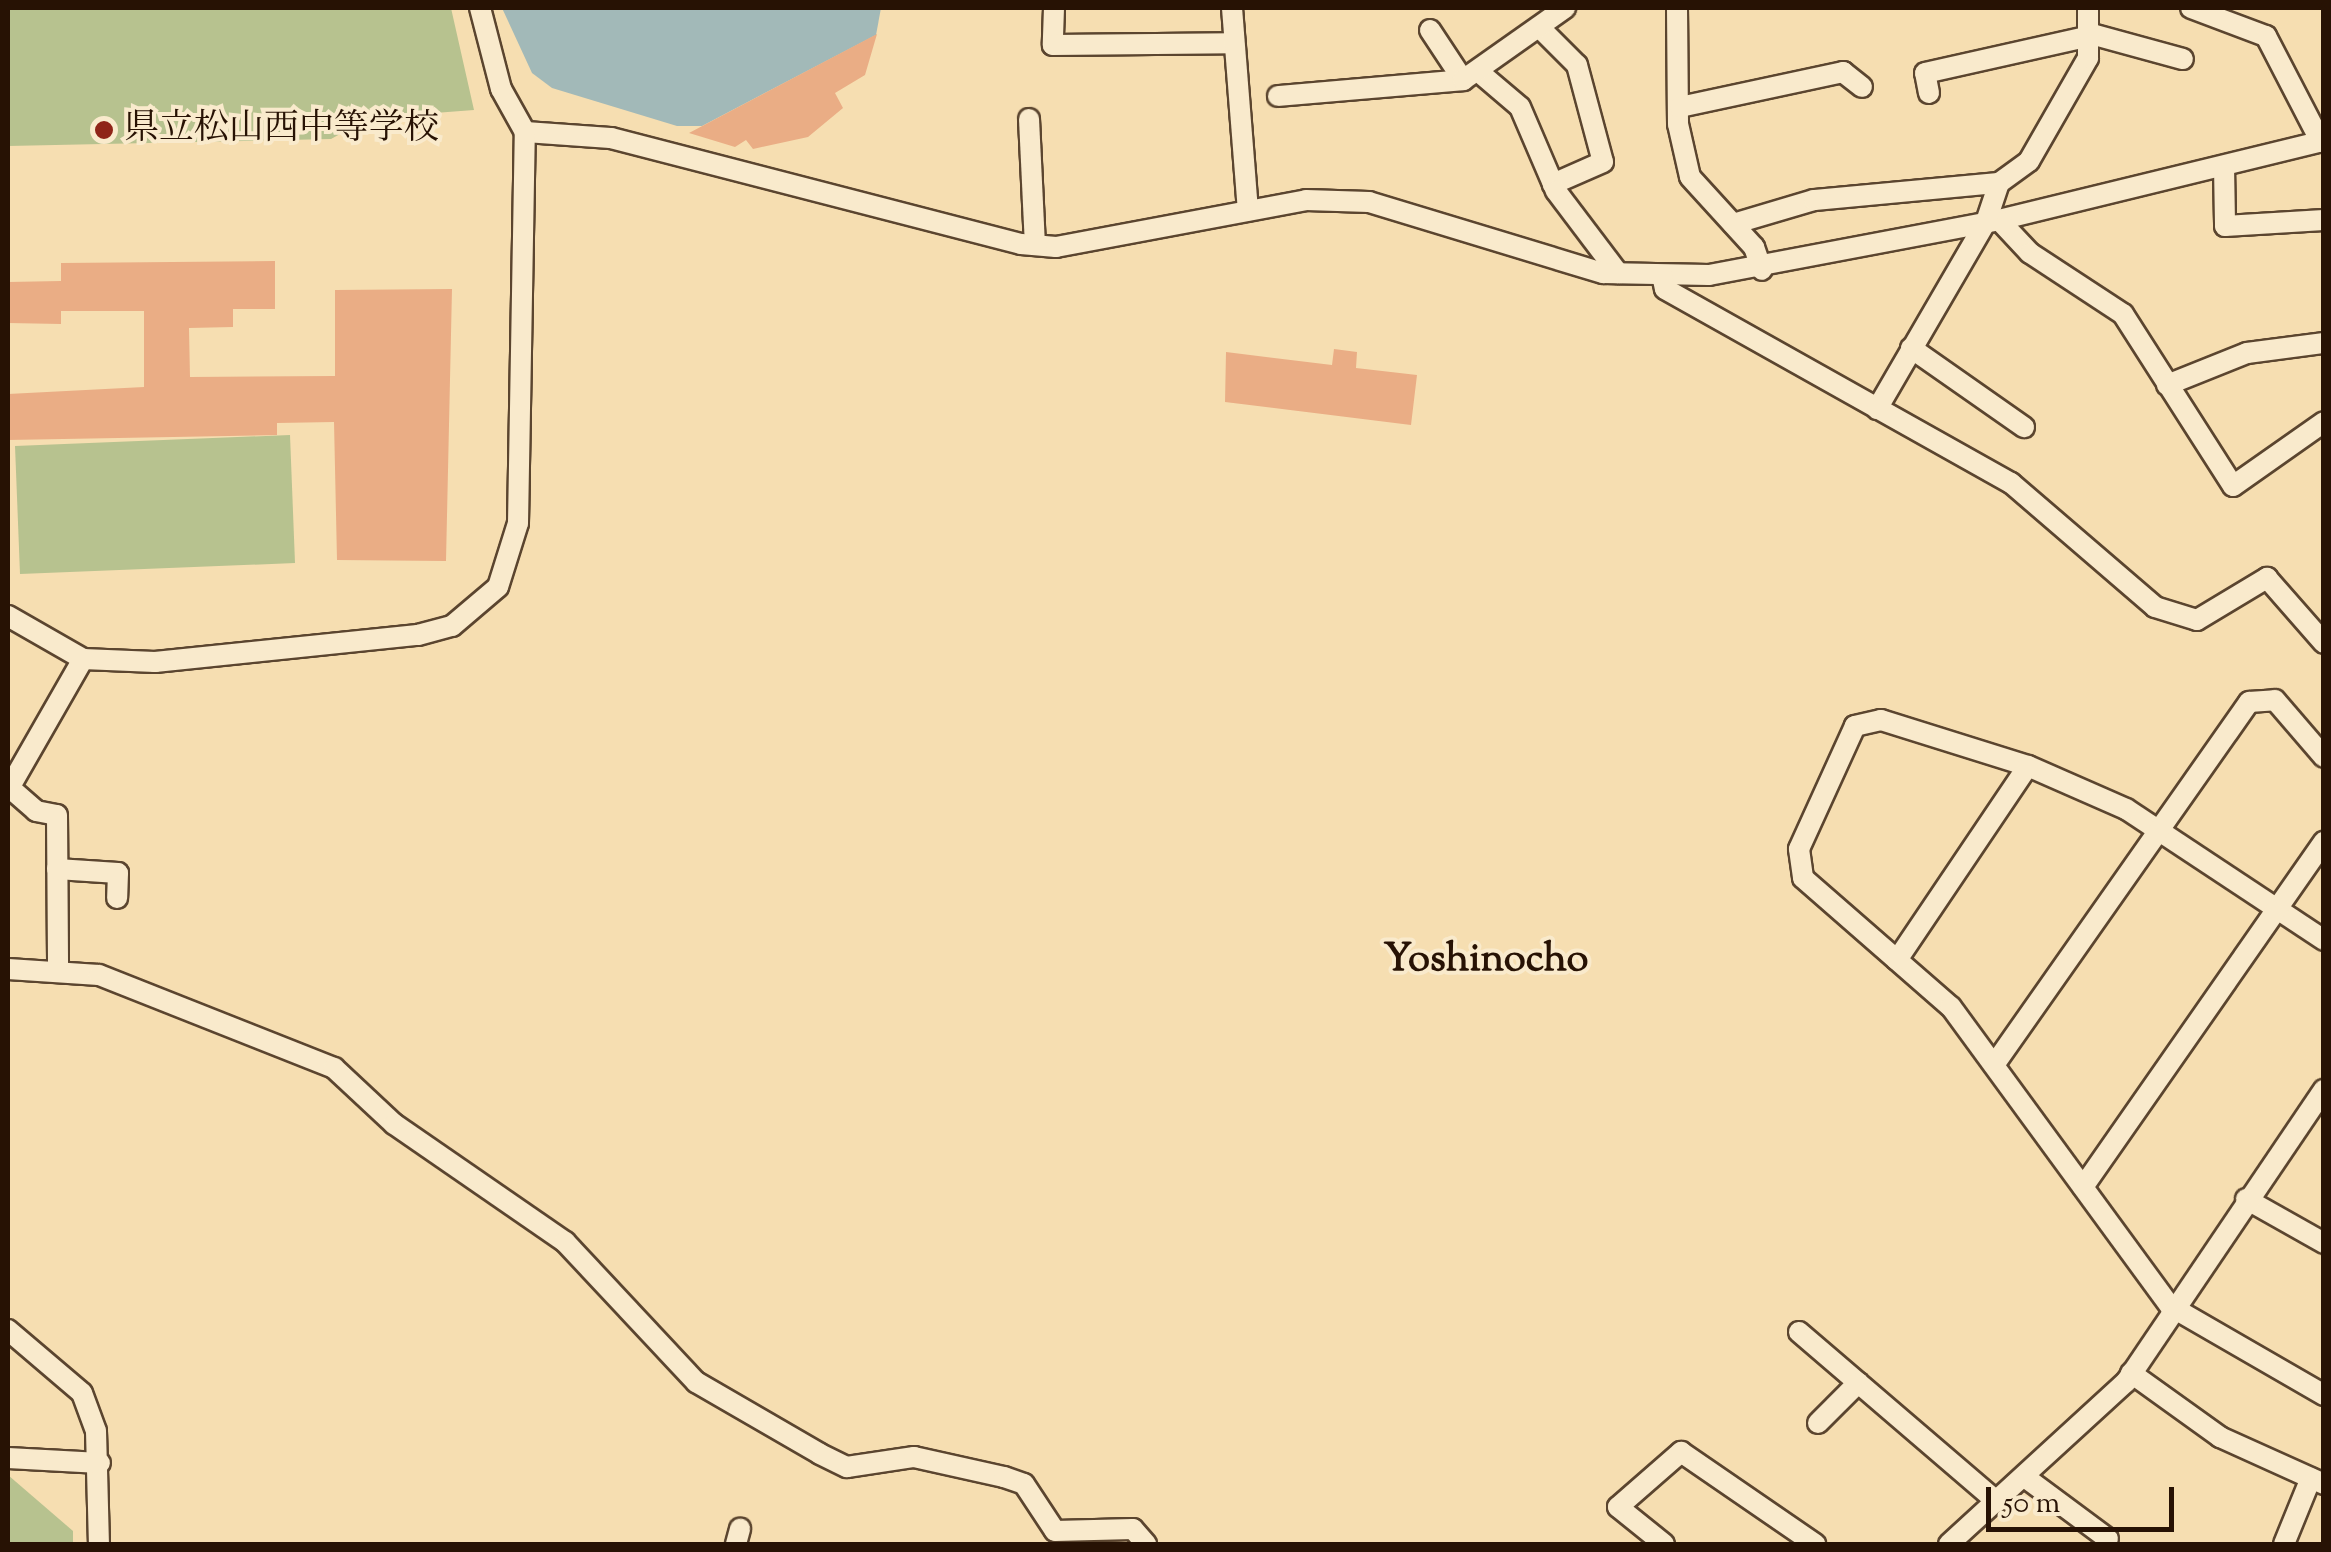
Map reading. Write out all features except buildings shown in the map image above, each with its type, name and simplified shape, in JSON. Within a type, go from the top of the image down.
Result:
[{"type":"street","points":[[8,616],[84,659],[155,662],[418,635],[452,626],[498,587],[518,523],[526,132],[501,89],[480,8]]},
{"type":"street","points":[[1054,8],[1053,45],[1232,44]]},
{"type":"street","points":[[1232,8],[1248,210]]},
{"type":"street","points":[[1278,96],[1472,76],[1565,8]]},
{"type":"street","points":[[1677,8],[1680,107],[1690,177],[1733,224],[1762,270]]},
{"type":"street","points":[[1733,224],[1814,200],[2000,182],[2029,162],[2095,35],[2088,8]]},
{"type":"street","points":[[526,132],[611,138],[1035,245],[1248,210],[1369,202],[1618,273],[1762,270],[1993,221],[2322,142],[2266,36],[2191,8]]},
{"type":"street","points":[[1540,28],[1577,65],[1602,162],[1553,184]]},
{"type":"street","points":[[1430,30],[1472,76],[1520,107],[1553,184],[1618,273]]},
{"type":"street","points":[[1929,93],[1925,73],[2095,35],[2183,59]]},
{"type":"street","points":[[1680,107],[1843,72],[1862,87]]},
{"type":"street","points":[[1030,119],[1035,245]]},
{"type":"street","points":[[2224,166],[2226,226],[2324,220]]},
{"type":"street","points":[[1877,409],[1911,348],[1993,221],[2000,182]]},
{"type":"street","points":[[1993,221],[2030,253],[2122,314],[2233,486],[2324,422]]},
{"type":"street","points":[[1662,274],[1665,290],[2011,483],[2156,607],[2197,620],[2267,578],[2324,643]]},
{"type":"street","points":[[2167,385],[2247,353],[2324,343]]},
{"type":"street","points":[[1911,348],[2024,426]]},
{"type":"street","points":[[58,971],[57,815],[36,811],[9,789],[84,659]]},
{"type":"street","points":[[1994,1066],[2263,694],[2324,756]]},
{"type":"street","points":[[2324,940],[2161,831],[2028,766],[1881,720],[1855,726],[1798,864],[1951,1007],[2170,1306],[2324,1396]]},
{"type":"street","points":[[1897,960],[2028,766]]},
{"type":"street","points":[[2083,1187],[2324,842]]},
{"type":"street","points":[[58,868],[118,872],[117,898]]},
{"type":"street","points":[[8,969],[99,975],[334,1068],[394,1124],[566,1242],[696,1382],[820,1454],[847,1467],[914,1457],[1004,1477],[1024,1484],[1055,1531],[1132,1529],[1146,1544]]},
{"type":"street","points":[[1948,1544],[2026,1478],[2132,1372],[2170,1306],[2322,1095]]},
{"type":"street","points":[[2246,1199],[2324,1243]]},
{"type":"street","points":[[8,1330],[82,1393],[100,1463],[99,1544]]},
{"type":"street","points":[[1800,1332],[1998,1502]]},
{"type":"street","points":[[2132,1372],[2220,1436],[2317,1481],[2284,1544]]},
{"type":"street","points":[[1818,1424],[1858,1383]]},
{"type":"street","points":[[1664,1544],[1618,1507],[1681,1452],[1815,1544]]},
{"type":"street","points":[[8,1458],[100,1463]]},
{"type":"street","points":[[2026,1478],[2108,1539]]},
{"type":"green space","points":[[8,8],[451,8],[474,110],[369,118],[331,139],[8,146]]},
{"type":"green space","points":[[290,435],[295,563],[20,574],[15,446]]},
{"type":"green space","points":[[8,1475],[73,1531],[73,1544],[8,1544]]},
{"type":"water","points":[[502,8],[881,8],[876,35],[702,126],[677,126],[552,88],[532,73]]},
{"type":"place","name":"県立松山西中等学校","points":[[104,130]]},
{"type":"district","name":"Yoshinocho","points":[[1486,961]]}]
